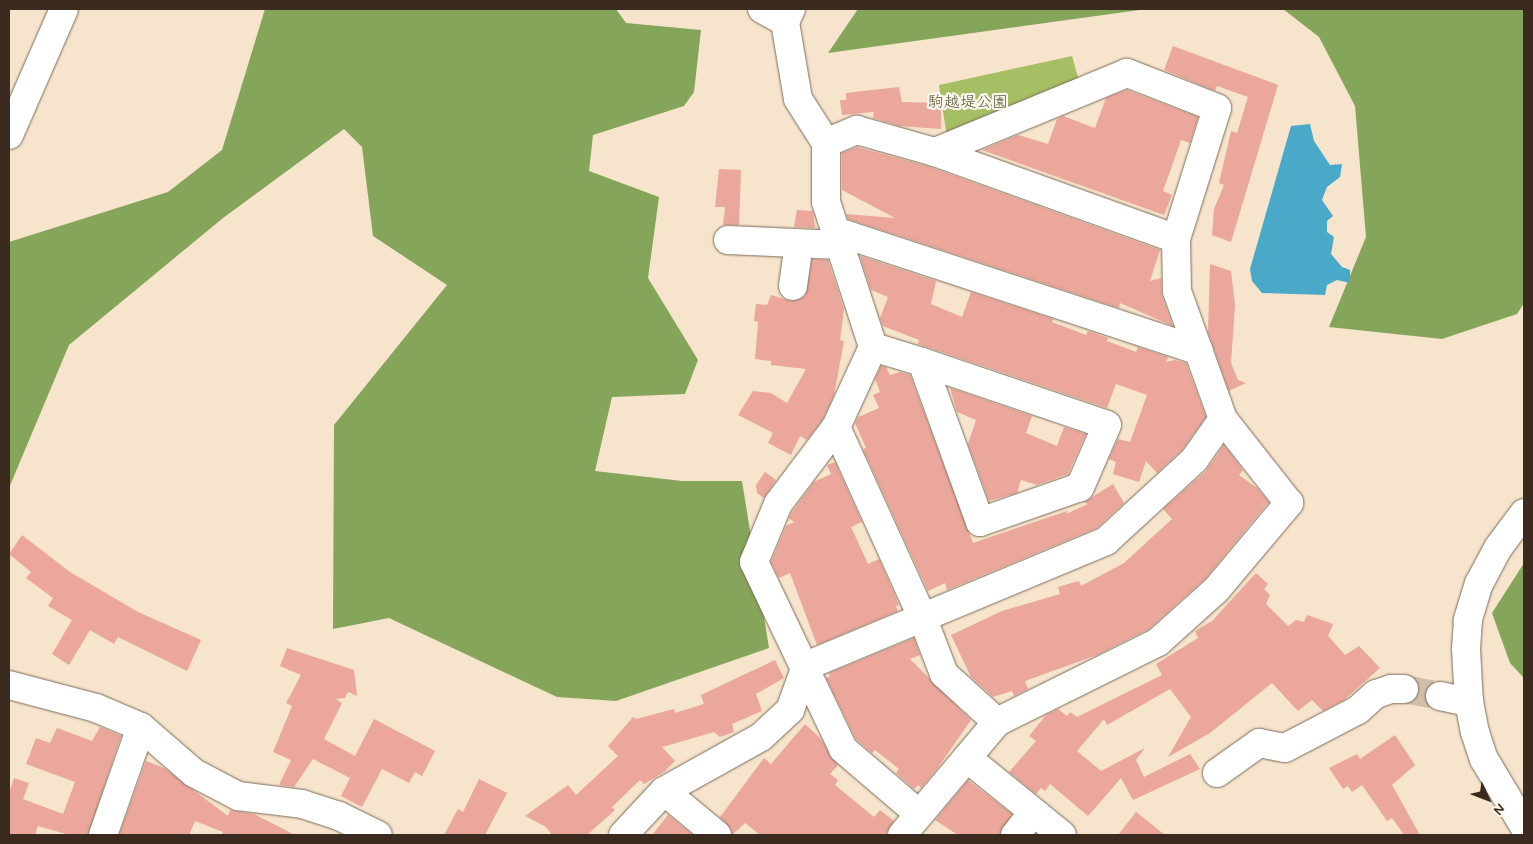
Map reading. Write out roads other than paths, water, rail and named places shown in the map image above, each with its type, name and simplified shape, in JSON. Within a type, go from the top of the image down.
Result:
[{"type":"street","points":[[9,134],[64,9]]},
{"type":"street","points":[[779,13],[798,99],[826,142],[826,202],[872,347],[836,427],[778,504],[754,562],[806,666],[843,749],[910,825],[998,722],[1158,642],[1216,590],[1289,503],[1223,419],[1177,291],[1176,239],[1217,108],[1127,73],[935,152]]},
{"type":"street","points":[[826,142],[857,130],[935,152],[1176,239]]},
{"type":"street","points":[[728,240],[798,243],[838,238],[1199,351]]},
{"type":"street","points":[[793,286],[798,243]]},
{"type":"street","points":[[872,347],[922,362],[1107,425],[1080,488],[980,522],[922,362]]},
{"type":"street","points":[[622,835],[664,791],[761,737],[790,710],[806,666],[923,619],[1106,541],[1194,460],[1223,419]]},
{"type":"street","points":[[836,427],[923,619],[944,674],[998,722]]},
{"type":"street","points":[[1524,513],[1498,548],[1477,592],[1468,620],[1466,649],[1469,702],[1484,759],[1524,826]]},
{"type":"street","points":[[9,685],[96,708],[141,727],[194,773],[238,796],[302,804],[339,816],[378,835]]},
{"type":"street","points":[[1217,773],[1258,743],[1285,748],[1358,710],[1376,694],[1391,689],[1404,689]]},
{"type":"street","points":[[1440,696],[1469,702]]},
{"type":"street","points":[[103,835],[141,727]]},
{"type":"street","points":[[967,758],[1032,814],[1062,835]]},
{"type":"street","points":[[664,791],[717,835]]},
{"type":"street","points":[[1016,835],[1032,814]]},
{"type":"water","points":[[1310,124],[1314,141],[1330,165],[1342,164],[1340,177],[1327,187],[1322,200],[1333,216],[1327,221],[1327,232],[1334,237],[1331,254],[1342,267],[1350,270],[1350,283],[1337,280],[1327,285],[1325,295],[1262,293],[1252,281],[1250,269],[1291,126]]},
{"type":"tunnel","points":[[1404,689],[1440,696]]},
{"type":"park label","name":"駒越堤公園","points":[[968,103]]}]
